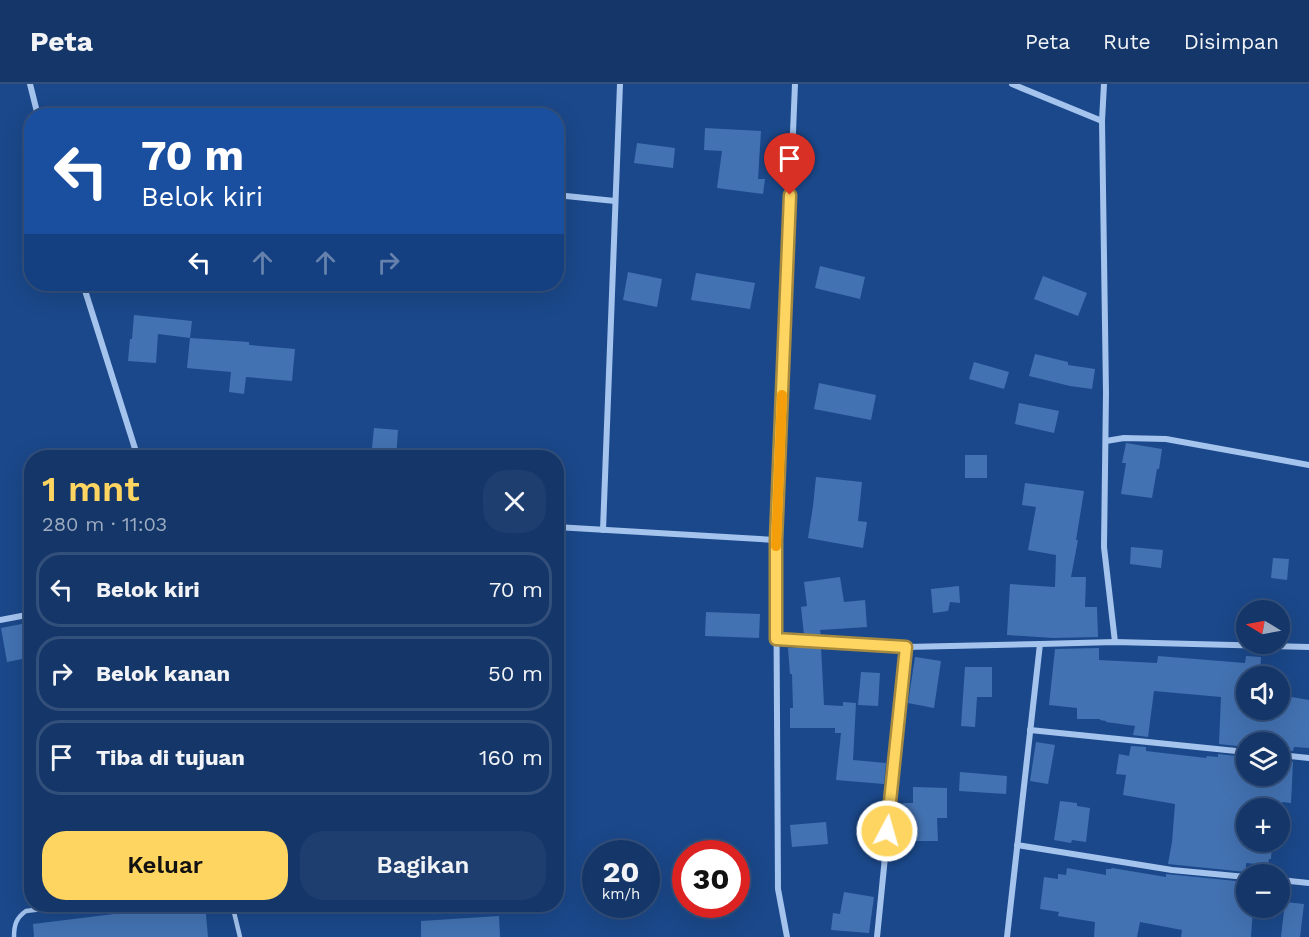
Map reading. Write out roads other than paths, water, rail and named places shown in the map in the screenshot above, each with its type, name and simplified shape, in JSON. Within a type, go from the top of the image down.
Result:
[{"type":"street","points":[[30,84],[36,108]]},
{"type":"street","points":[[603,530],[620,84]]},
{"type":"street","points":[[787,937],[778,889],[776,540],[795,84]]},
{"type":"street","points":[[1012,84],[1102,121]]},
{"type":"street","points":[[1104,84],[1102,121],[1106,393],[1104,547],[1114,642]]},
{"type":"street","points":[[564,196],[615,201]]},
{"type":"street","points":[[85,291],[135,450]]},
{"type":"street","points":[[1106,441],[1124,438],[1166,439],[1309,465]]},
{"type":"street","points":[[564,528],[776,540]]},
{"type":"street","points":[[0,620],[24,616]]},
{"type":"street","points":[[776,639],[906,647],[1114,642],[1309,646]]},
{"type":"street","points":[[1007,937],[1040,644]]},
{"type":"street","points":[[877,937],[906,647]]},
{"type":"street","points":[[1030,730],[1236,751]]},
{"type":"street","points":[[1290,756],[1309,758]]},
{"type":"street","points":[[1017,845],[1172,870],[1236,876]]},
{"type":"street","points":[[1290,881],[1309,884]]},
{"type":"lane","points":[[14,937],[14,925],[19,916],[25,912]]},
{"type":"lane","points":[[234,912],[240,937]]}]
